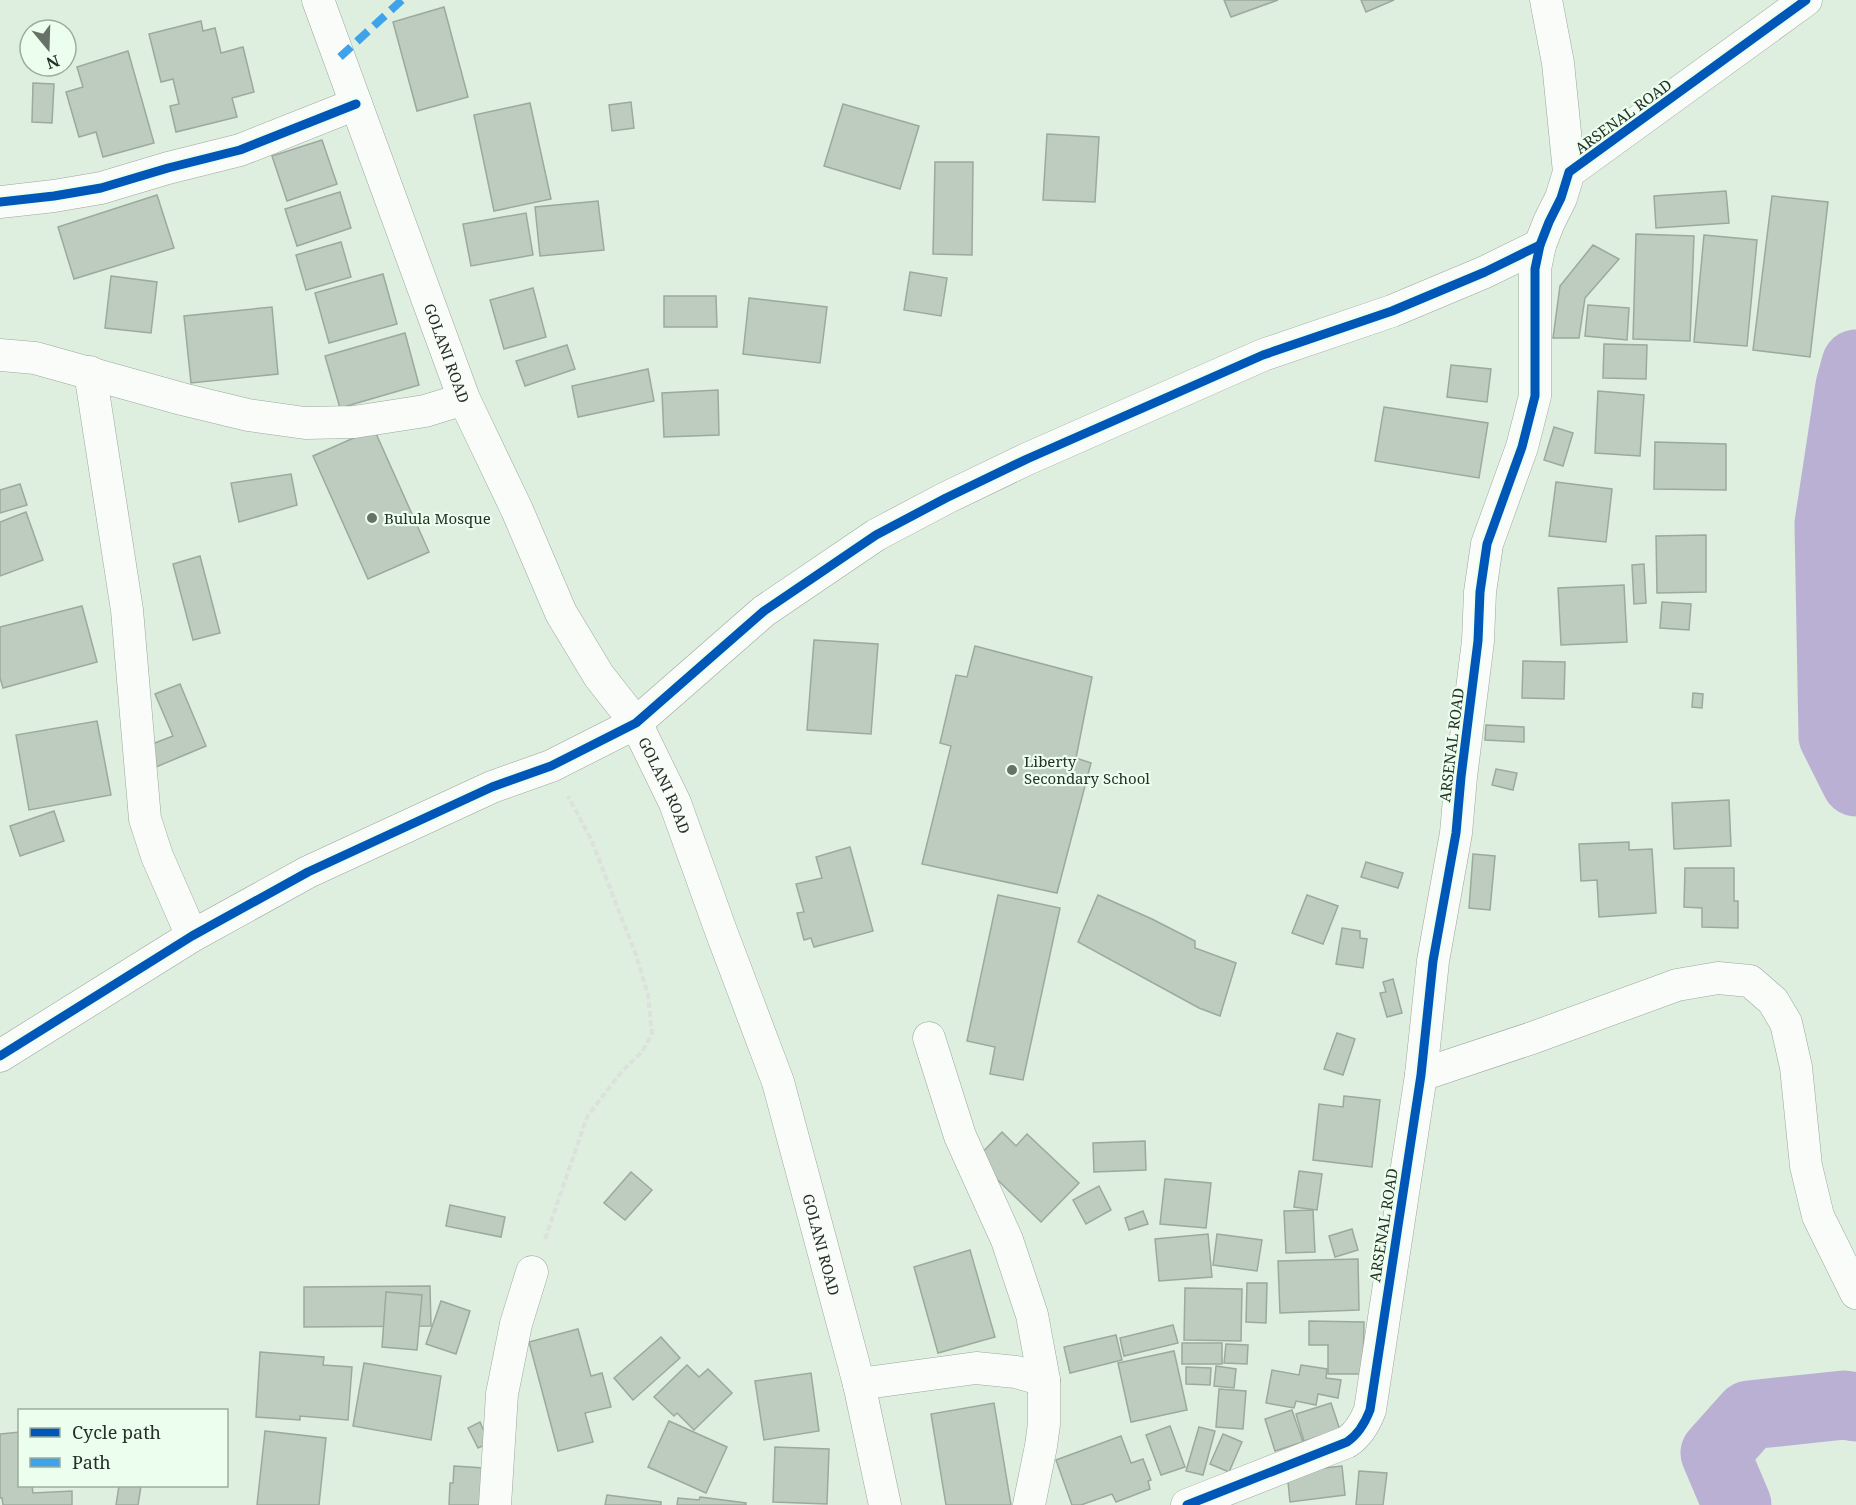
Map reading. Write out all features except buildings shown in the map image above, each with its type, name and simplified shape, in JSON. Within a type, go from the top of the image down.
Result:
[{"type":"street","name":"GOLANI ROAD","points":[[318,0],[475,424],[517,510],[561,613],[599,676],[636,723],[675,803],[778,1082],[859,1384],[885,1505]]},
{"type":"street","points":[[1546,0],[1558,63],[1569,172]]},
{"type":"street","name":"ARSENAL ROAD","points":[[1187,1505],[1347,1442],[1355,1437],[1370,1410],[1421,1075],[1433,961],[1456,833],[1478,641],[1480,592],[1487,544],[1522,447],[1535,396],[1535,268],[1540,245],[1561,198],[1569,172],[1806,0]]},
{"type":"street","points":[[0,202],[101,188],[240,150],[356,104]]},
{"type":"street","points":[[0,1056],[192,936],[308,872],[492,787],[550,766],[636,723],[764,611],[876,535],[1027,459],[1152,402],[1263,355],[1392,311],[1485,272],[1540,245]]},
{"type":"street","points":[[0,355],[35,358],[248,415],[305,423],[354,422],[425,411],[464,399]]},
{"type":"street","points":[[90,372],[127,610],[146,819],[157,856],[192,936]]},
{"type":"street","points":[[1421,1075],[1532,1038],[1677,985],[1718,978],[1750,981],[1773,1001],[1786,1023],[1796,1067],[1806,1166],[1818,1216],[1856,1293]]},
{"type":"street","points":[[928,1038],[960,1136],[1007,1240],[1032,1315],[1044,1380],[1044,1424],[1029,1505]]},
{"type":"street","points":[[495,1505],[502,1394],[516,1324],[532,1272]]},
{"type":"street","points":[[859,1384],[976,1368],[1016,1372],[1044,1380]]},
{"type":"path","points":[[532,1272],[587,1117],[622,1071],[642,1052],[652,1035],[648,995],[636,955],[591,839],[550,766]]},
{"type":"waterway","points":[[1856,364],[1850,386],[1829,524],[1833,736],[1856,782]]},
{"type":"waterway","points":[[1737,1505],[1715,1453],[1749,1415],[1844,1405],[1856,1407]]},
{"type":"marked path","points":[[340,57],[402,0]]},
{"type":"cycle path","points":[[1187,1505],[1347,1442],[1361,1428],[1370,1410],[1421,1075],[1433,961],[1456,833],[1478,641],[1480,592],[1487,544],[1522,447],[1535,396],[1535,269],[1540,245],[1561,198],[1569,172],[1806,0]]},
{"type":"cycle path","points":[[0,202],[101,188],[240,150],[356,104]]},
{"type":"cycle path","points":[[0,1056],[192,936],[308,872],[492,787],[551,766],[636,723],[764,611],[876,535],[946,498],[1027,459],[1263,355],[1392,311],[1485,272],[1540,245]]},
{"type":"place","name":"Bulula Mosque","points":[[372,518]]},
{"type":"place","name":"Liberty Secondary School","points":[[1012,770]]}]
